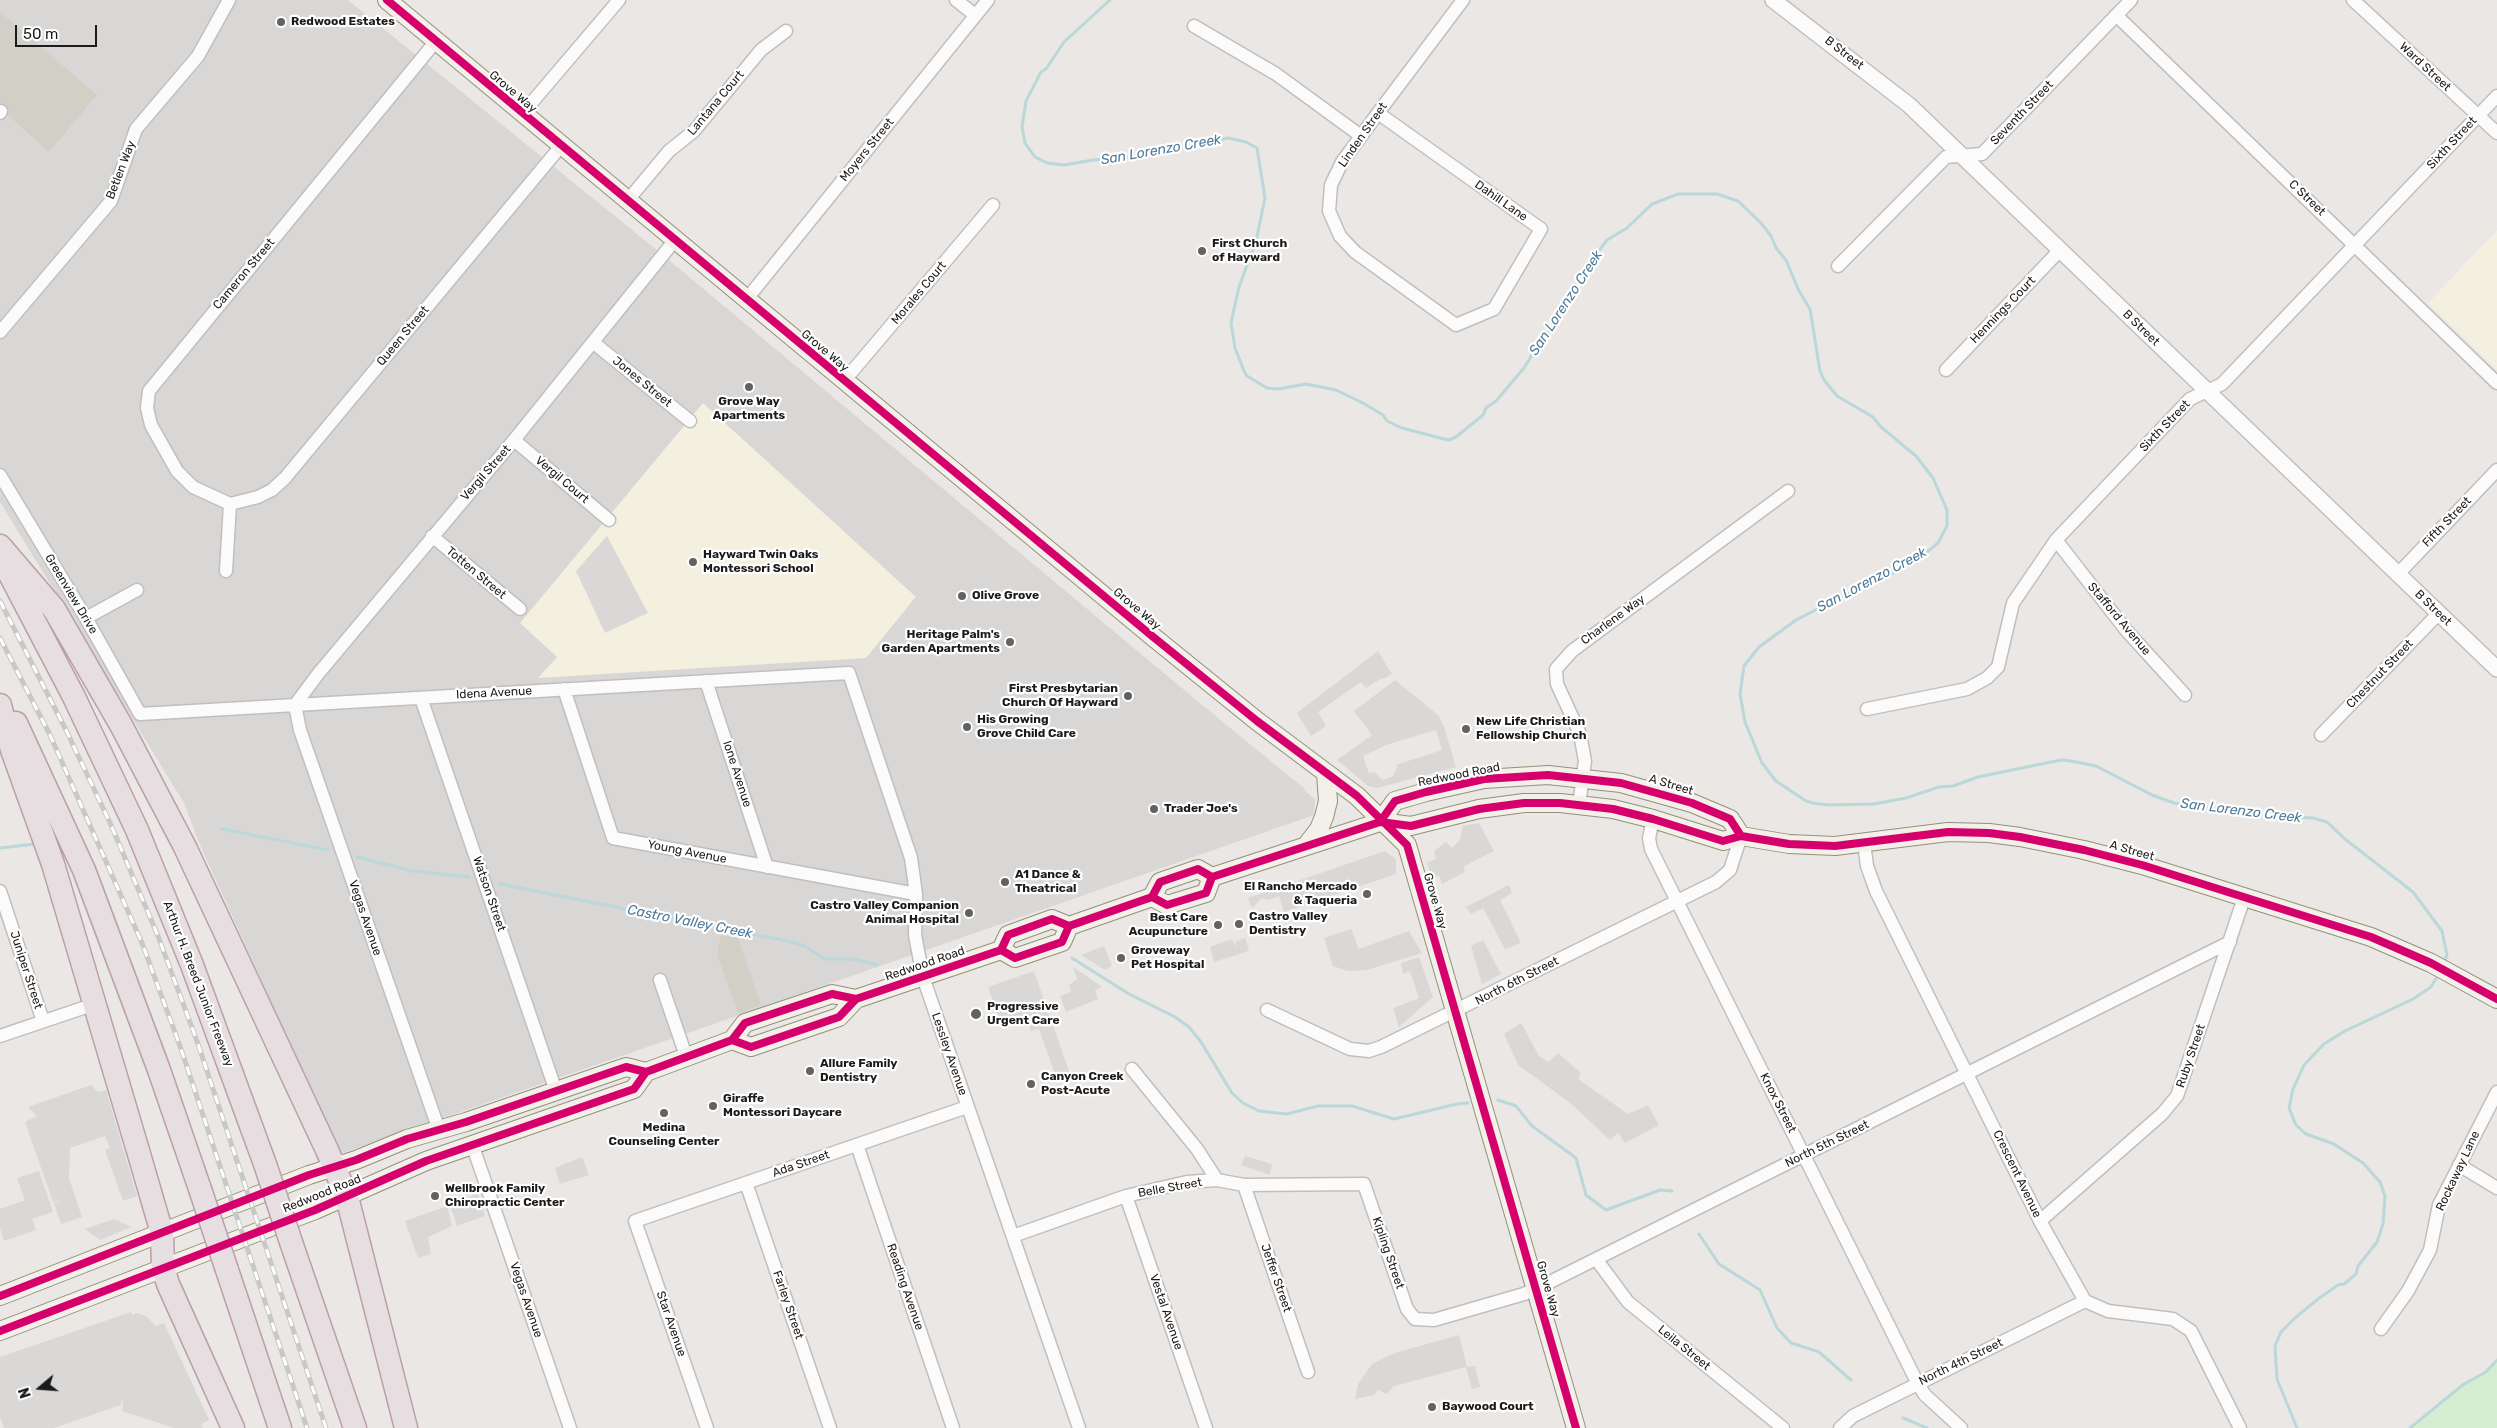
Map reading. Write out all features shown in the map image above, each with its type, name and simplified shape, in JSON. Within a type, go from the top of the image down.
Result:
[{"type":"highway","points":[[0,546],[54,609],[121,725],[185,847],[333,1166],[347,1197],[406,1428]]},
{"type":"highway","name":"Arthur H. Breed Junior Freeway","points":[[0,557],[74,697],[137,830],[192,965],[265,1164],[355,1428]]},
{"type":"highway","points":[[0,692],[84,870],[159,1070],[280,1428]]},
{"type":"highway","points":[[0,705],[12,750],[53,864],[77,939],[162,1233],[163,1268],[168,1284],[233,1428]]},
{"type":"main road","name":"Grove Way","points":[[387,0],[1152,636],[1326,774],[1357,796],[1380,822],[1407,845],[1576,1428]]},
{"type":"main road","points":[[1306,846],[1319,829],[1324,817],[1328,801],[1326,774]]},
{"type":"main road","name":"Redwood Road","points":[[1380,822],[1395,801],[1465,783],[1522,775],[1583,778]]},
{"type":"main road","name":"A Street","points":[[1583,778],[1640,788],[1692,803],[1730,819],[1741,836]]},
{"type":"main road","points":[[1069,926],[1062,942],[1015,958],[1001,950],[1008,935],[1052,919],[1069,926],[1152,897],[1160,882],[1198,869],[1212,877],[1380,822],[1411,826],[1473,810],[1504,805],[1537,803],[1579,805]]},
{"type":"main road","name":"A Street","points":[[1579,805],[1613,809],[1653,819],[1723,841],[1741,836],[1816,846],[1864,843],[1948,832],[2003,834],[2084,850],[2370,937],[2431,963],[2497,999]]},
{"type":"main road","points":[[1152,897],[1167,905],[1206,893],[1212,877]]},
{"type":"main road","name":"Redwood Road","points":[[0,1331],[347,1197],[426,1161],[634,1089],[646,1072],[732,1040],[745,1023],[832,994],[856,999],[1001,950]]},
{"type":"main road","name":"Redwood Road","points":[[732,1040],[751,1047],[840,1017],[856,999]]},
{"type":"main road","name":"Redwood Road","points":[[1,1292],[162,1233],[333,1166],[626,1066],[646,1072]]},
{"type":"street","name":"Betlen Way","points":[[0,332],[111,201],[136,129],[198,56],[230,0]]},
{"type":"street","points":[[522,114],[619,0]]},
{"type":"street","points":[[956,0],[975,14]]},
{"type":"street","name":"Moyers Street","points":[[746,300],[988,0]]},
{"type":"street","name":"Linden Street","points":[[1456,325],[1356,252],[1340,236],[1330,211],[1331,185],[1342,162],[1463,0]]},
{"type":"street","name":"B Street","points":[[1773,0],[1909,105],[2497,669]]},
{"type":"street","name":"Seventh Street","points":[[1838,266],[1946,157],[1982,154],[2131,0]]},
{"type":"street","name":"Ward Street","points":[[2353,0],[2497,133]]},
{"type":"street","name":"C Street","points":[[2116,15],[2497,383]]},
{"type":"street","points":[[1194,26],[1276,74],[1361,136]]},
{"type":"street","name":"Lantana Court","points":[[628,200],[669,151],[694,131],[761,50],[786,31]]},
{"type":"street","name":"Cameron Street","points":[[230,504],[193,487],[178,471],[151,425],[146,408],[149,390],[436,41]]},
{"type":"street","name":"Sixth Street","points":[[1867,709],[1967,689],[1987,678],[1998,667],[2013,604],[2056,540],[2190,399],[2222,384],[2497,96]]},
{"type":"street","name":"Dahill Lane","points":[[1378,113],[1541,229],[1494,309],[1456,325]]},
{"type":"street","name":"Queen Street","points":[[230,504],[258,497],[272,490],[285,478],[561,146]]},
{"type":"street","name":"Morales Court","points":[[844,381],[993,204]]},
{"type":"street","name":"Vergil Street","points":[[295,706],[318,674],[594,343],[675,240]]},
{"type":"street","name":"Hennings Court","points":[[1946,370],[2060,250]]},
{"type":"street","name":"Jones Street","points":[[594,343],[690,421]]},
{"type":"street","name":"Vergil Court","points":[[514,440],[609,520]]},
{"type":"street","name":"Fifth Street","points":[[2398,574],[2497,470]]},
{"type":"street","name":"Greenview Drive","points":[[0,476],[86,618],[140,714]]},
{"type":"street","name":"Charlene Way","points":[[1579,805],[1585,761],[1580,734],[1557,684],[1556,669],[1572,651],[1788,491]]},
{"type":"street","points":[[226,571],[230,504]]},
{"type":"street","name":"Totten Street","points":[[432,536],[520,609]]},
{"type":"street","name":"Stafford Avenue","points":[[2056,540],[2126,630],[2184,695]]},
{"type":"street","points":[[86,618],[137,590]]},
{"type":"street","name":"Chestnut Street","points":[[2321,735],[2439,614]]},
{"type":"street","name":"Idena Avenue","points":[[140,714],[849,673]]},
{"type":"street","name":"Lessley Avenue","points":[[849,673],[911,858],[916,894],[915,935],[923,977],[1079,1428]]},
{"type":"street","name":"Ione Avenue","points":[[706,681],[767,867]]},
{"type":"street","name":"Young Avenue","points":[[564,689],[613,838],[916,894]]},
{"type":"street","name":"Watson Street","points":[[421,698],[556,1091]]},
{"type":"street","name":"Vegas Avenue","points":[[295,706],[300,730],[439,1130]]},
{"type":"street","name":"Knox Street","points":[[1653,819],[1649,838],[1651,849],[1918,1384],[1925,1395],[1961,1428]]},
{"type":"street","name":"North 6th Street","points":[[1267,1010],[1350,1049],[1360,1052],[1381,1047],[1724,876],[1735,858],[1741,836]]},
{"type":"street","name":"Crescent Avenue","points":[[1864,843],[1867,866],[1876,891],[2040,1221],[2085,1301]]},
{"type":"street","name":"Juniper Street","points":[[0,891],[43,1021]]},
{"type":"street","name":"Ruby Street","points":[[2040,1221],[2162,1114],[2177,1096],[2244,898]]},
{"type":"street","name":"North 5th Street","points":[[1415,1319],[1434,1320],[1524,1294],[2230,942]]},
{"type":"street","points":[[660,980],[686,1056]]},
{"type":"street","points":[[0,1036],[86,1007]]},
{"type":"street","points":[[1132,1068],[1197,1149],[1217,1180]]},
{"type":"street","name":"Rockaway Lane","points":[[2381,1329],[2408,1291],[2430,1250],[2439,1205],[2497,1092]]},
{"type":"street","name":"Ada Street","points":[[635,1220],[968,1107]]},
{"type":"street","name":"Vegas Avenue","points":[[472,1144],[570,1428]]},
{"type":"street","name":"Reading Avenue","points":[[857,1145],[953,1428]]},
{"type":"street","points":[[2459,1166],[2497,1188]]},
{"type":"street","name":"Belle Street","points":[[1013,1236],[1126,1196],[1187,1182],[1217,1180],[1244,1185],[1364,1184]]},
{"type":"street","name":"Farley Street","points":[[746,1183],[830,1428]]},
{"type":"street","name":"Kipling Street","points":[[1364,1184],[1405,1302],[1415,1319]]},
{"type":"street","name":"Jeffer Street","points":[[1244,1185],[1308,1372]]},
{"type":"street","name":"Vestal Avenue","points":[[1126,1196],[1206,1428]]},
{"type":"street","name":"Star Avenue","points":[[635,1220],[707,1428]]},
{"type":"street","name":"Leila Street","points":[[1596,1259],[1628,1302],[1783,1428]]},
{"type":"street","points":[[2085,1301],[2108,1312],[2173,1319],[2192,1331],[2240,1428]]},
{"type":"street","name":"North 4th Street","points":[[1840,1428],[1853,1416],[2085,1301]]},
{"type":"shaded area","points":[[0,0],[348,0],[658,251],[1315,799],[1314,815],[340,1154],[200,845],[184,803],[0,502]]},
{"type":"shaded area","points":[[111,0],[120,0],[80,49],[74,45]]},
{"type":"shaded area","points":[[321,0],[335,0],[354,16],[326,50],[298,28]]},
{"type":"shaded area","points":[[0,12],[97,95],[49,152],[0,108]]},
{"type":"shaded area","points":[[2497,230],[2497,370],[2428,303]]},
{"type":"shaded area","points":[[755,341],[766,351],[770,348],[783,359],[781,362],[793,371],[777,389],[740,359]]},
{"type":"shaded area","points":[[814,384],[824,393],[822,402],[791,437],[776,426],[805,388]]},
{"type":"shaded area","points":[[703,403],[916,597],[866,658],[538,678],[557,657],[520,623]]},
{"type":"shaded area","points":[[865,441],[873,449],[855,473],[845,464]]},
{"type":"shaded area","points":[[607,536],[648,613],[605,633],[576,571]]},
{"type":"shaded area","points":[[973,548],[979,557],[912,640],[895,623],[940,566],[949,577]]},
{"type":"shaded area","points":[[1014,550],[1035,567],[953,665],[959,670],[941,688],[923,674],[921,667]]},
{"type":"shaded area","points":[[1378,651],[1392,674],[1366,688],[1361,682],[1318,712],[1326,726],[1311,736],[1297,713]]},
{"type":"shaded area","points":[[1395,680],[1438,715],[1444,727],[1456,767],[1377,788],[1368,786],[1337,760],[1372,735],[1354,711]],"holes":[[[1436,730],[1442,750],[1396,765],[1397,768],[1393,776],[1383,780],[1374,772],[1369,773],[1363,756],[1386,745]]]},
{"type":"shaded area","points":[[1181,688],[1305,789],[1283,825],[1139,875],[1133,857],[1169,844],[1166,833],[1205,819],[1187,767],[1154,779],[1152,769],[1139,757],[1162,726],[1160,723],[1173,707],[1168,703]]},
{"type":"shaded area","points":[[214,732],[239,805],[260,799],[264,812],[228,823],[200,737]]},
{"type":"shaded area","points":[[1073,749],[1076,755],[1084,751],[1091,763],[1133,877],[1006,921],[998,898],[1087,868],[1078,838],[1054,844],[1051,835],[985,858],[975,829],[986,824],[982,814],[989,809],[986,800],[1010,791],[1005,777],[1006,771]]},
{"type":"shaded area","points":[[1479,823],[1494,851],[1463,867],[1465,872],[1442,884],[1439,876],[1432,878],[1427,863],[1436,859],[1434,851],[1446,842],[1452,848],[1460,840],[1463,826]]},
{"type":"shaded area","points":[[1385,851],[1396,859],[1396,874],[1284,912],[1279,896],[1269,900],[1262,898],[1252,908],[1248,898]]},
{"type":"shaded area","points":[[1509,885],[1512,893],[1500,900],[1521,943],[1505,949],[1483,908],[1471,914],[1466,907]]},
{"type":"shaded area","points":[[1351,929],[1359,949],[1409,931],[1422,953],[1367,970],[1348,971],[1333,966],[1324,938]]},
{"type":"shaded area","points":[[721,935],[738,938],[761,1005],[738,1013],[717,954]]},
{"type":"shaded area","points":[[1245,938],[1249,951],[1214,962],[1210,947],[1232,939],[1236,948],[1235,942]]},
{"type":"shaded area","points":[[1483,940],[1501,974],[1482,984],[1471,946]]},
{"type":"shaded area","points":[[1104,946],[1112,966],[1105,970],[1081,955]]},
{"type":"shaded area","points":[[1419,957],[1433,997],[1399,1027],[1393,1008],[1419,998],[1410,971],[1403,974],[1401,963]]},
{"type":"shaded area","points":[[1073,967],[1102,987],[1095,990],[1098,999],[1066,1012],[1060,996],[1071,992],[1069,985],[1077,979]]},
{"type":"shaded area","points":[[1034,971],[1070,1074],[1057,1080],[1039,1029],[1031,1031],[1025,1016],[1001,1025],[988,987]]},
{"type":"shaded area","points":[[514,1012],[522,1038],[497,1048],[494,1040],[480,1045],[482,1053],[477,1056],[469,1029]]},
{"type":"shaded area","points":[[1521,1023],[1539,1056],[1549,1062],[1558,1053],[1581,1073],[1578,1079],[1628,1114],[1648,1105],[1659,1125],[1625,1143],[1618,1133],[1610,1140],[1569,1102],[1518,1065],[1504,1034]]},
{"type":"shaded area","points":[[397,1055],[404,1082],[363,1097],[353,1069]]},
{"type":"shaded area","points":[[91,1085],[98,1092],[106,1090],[137,1196],[123,1201],[105,1150],[110,1148],[105,1136],[70,1148],[69,1178],[82,1217],[61,1224],[54,1203],[62,1199],[53,1202],[25,1122],[37,1116],[28,1107]]},
{"type":"shaded area","points":[[1245,1156],[1272,1164],[1270,1175],[1241,1165]]},
{"type":"shaded area","points":[[582,1157],[589,1175],[560,1184],[555,1168]]},
{"type":"shaded area","points":[[39,1171],[53,1212],[32,1219],[36,1230],[4,1241],[0,1228],[0,1209],[25,1200],[17,1178]]},
{"type":"shaded area","points":[[478,1193],[485,1216],[457,1226],[450,1205]]},
{"type":"shaded area","points":[[447,1206],[452,1226],[428,1237],[431,1254],[418,1258],[405,1221]]},
{"type":"shaded area","points":[[114,1219],[131,1227],[100,1240],[85,1229]]},
{"type":"shaded area","points":[[131,1312],[132,1315],[138,1313],[146,1316],[156,1326],[164,1323],[209,1420],[201,1424],[203,1428],[174,1428],[122,1411],[121,1397],[121,1405],[54,1428],[4,1428],[0,1417],[0,1357]]},
{"type":"shaded area","points":[[1459,1335],[1467,1367],[1475,1366],[1480,1387],[1472,1389],[1466,1367],[1394,1386],[1387,1394],[1378,1390],[1374,1395],[1355,1399],[1358,1384],[1372,1364],[1395,1353]]},
{"type":"green space","points":[[2497,1360],[2497,1428],[2410,1428],[2464,1384],[2486,1372]]},
{"type":"waterway","name":"San Lorenzo Creek","points":[[1110,0],[1064,42],[1046,69],[1041,72],[1026,101],[1022,127],[1025,143],[1035,157],[1047,163],[1064,165],[1093,160],[1125,158],[1228,138],[1246,142],[1257,148],[1265,198],[1256,241],[1239,287],[1231,323],[1235,348],[1244,371],[1247,376],[1267,388],[1278,389],[1306,384],[1336,390],[1363,403],[1383,415],[1387,421],[1402,428],[1449,440],[1456,437],[1483,415],[1486,408],[1496,401],[1524,368],[1563,311],[1586,267],[1607,240],[1627,228],[1652,204],[1678,194],[1717,194],[1738,201],[1761,223],[1771,236],[1776,248],[1786,260],[1799,291],[1810,309],[1820,371],[1824,380],[1837,396],[1873,417],[1881,427],[1916,456],[1933,478],[1947,510],[1947,526],[1938,543],[1922,556],[1891,574],[1796,620],[1759,647],[1744,666],[1740,694],[1745,722],[1762,763],[1776,781],[1806,801],[1813,803],[1828,805],[1874,804],[1906,798],[1939,787],[1953,786],[1978,777],[2061,760],[2096,766],[2152,795],[2174,803],[2269,816],[2313,818],[2327,822],[2345,839],[2413,892],[2442,931],[2447,955],[2444,963]]},
{"type":"waterway","name":"Castro Valley Creek","points":[[222,829],[328,850]]},
{"type":"waterway","points":[[0,848],[35,844]]},
{"type":"waterway","name":"Castro Valley Creek","points":[[357,857],[412,871],[469,877]]},
{"type":"waterway","name":"Castro Valley Creek","points":[[500,884],[792,942],[804,946],[825,959],[854,959],[877,965]]},
{"type":"waterway","name":"Castro Valley Creek","points":[[1072,958],[1129,994],[1175,1017],[1189,1027],[1201,1042],[1232,1093],[1243,1103],[1259,1111],[1287,1114],[1318,1106],[1352,1106],[1394,1119],[1468,1103]]},
{"type":"waterway","name":"San Lorenzo Creek","points":[[2297,1428],[2277,1379],[2275,1346],[2281,1332],[2295,1318],[2318,1299],[2338,1285],[2344,1284],[2356,1274],[2358,1266],[2377,1242],[2383,1224],[2385,1196],[2380,1182],[2363,1163],[2334,1144],[2306,1134],[2296,1125],[2289,1108],[2293,1089],[2304,1065],[2324,1044],[2345,1031],[2413,999],[2431,987],[2439,973]]},
{"type":"waterway","name":"Castro Valley Creek","points":[[1498,1100],[1516,1106],[1532,1126],[1576,1158],[1586,1195],[1606,1210],[1660,1190],[1672,1191]]},
{"type":"waterway","name":"Castro Valley Creek","points":[[1699,1234],[1719,1264],[1760,1290],[1777,1328],[1791,1343],[1819,1352],[1851,1380]]},
{"type":"waterway","name":"San Lorenzo Creek","points":[[2410,1428],[2464,1384],[2486,1372],[2497,1360]]},
{"type":"waterway","name":"Castro Valley Creek","points":[[1903,1418],[1927,1428]]},
{"type":"railway","points":[[0,601],[66,730],[111,825],[158,936],[197,1041],[326,1428]]},
{"type":"railway","points":[[0,638],[50,735],[142,943],[180,1046],[307,1428]]},
{"type":"cycle path","points":[[387,0],[1152,636],[1257,721],[1357,796],[1407,845],[1576,1428]]},
{"type":"cycle path","points":[[1380,822],[1395,801],[1426,792],[1484,779],[1548,775],[1621,783],[1692,803],[1730,819],[1741,836]]},
{"type":"cycle path","points":[[732,1040],[751,1047],[839,1017],[856,999],[1001,950],[1008,935],[1052,919],[1069,926],[1152,897],[1160,882],[1198,869],[1212,877],[1380,822],[1411,826],[1479,809],[1524,803],[1560,803],[1613,809],[1653,819],[1723,841],[1741,836],[1789,844],[1835,846],[1948,832],[1989,833],[2020,837],[2084,850],[2142,865],[2371,937],[2431,963],[2497,999]]},
{"type":"cycle path","points":[[1152,897],[1167,905],[1206,893],[1212,877]]},
{"type":"cycle path","points":[[1001,950],[1015,958],[1062,942],[1069,926]]},
{"type":"cycle path","points":[[0,1331],[315,1210],[426,1161],[634,1089],[646,1072],[732,1040],[745,1023],[832,994],[856,999]]},
{"type":"cycle path","points":[[0,1296],[309,1175],[356,1160],[407,1139],[466,1122],[626,1067],[646,1072]]},
{"type":"place","name":"Redwood Estates","points":[[281,22]]},
{"type":"place","name":"First Church of Hayward","points":[[1202,251]]},
{"type":"place","name":"Grove Way Apartments","points":[[749,387]]},
{"type":"place","name":"Hayward Twin Oaks Montessori School","points":[[693,562]]},
{"type":"place","name":"Olive Grove","points":[[962,596]]},
{"type":"place","name":"Heritage Palm's Garden Apartments","points":[[1010,642]]},
{"type":"place","name":"First Presbytarian Church Of Hayward","points":[[1128,696]]},
{"type":"place","name":"His Growing Grove Child Care","points":[[967,727]]},
{"type":"place","name":"New Life Christian Fellowship Church","points":[[1466,729]]},
{"type":"place","name":"Trader Joe's","points":[[1154,809]]},
{"type":"place","name":"A1 Dance & Theatrical","points":[[1005,882]]},
{"type":"place","name":"El Rancho Mercado & Taqueria","points":[[1367,894]]},
{"type":"place","name":"Castro Valley Companion Animal Hospital","points":[[969,913]]},
{"type":"place","name":"Castro Valley Dentistry","points":[[1239,924]]},
{"type":"place","name":"Best Care Acupuncture","points":[[1218,925]]},
{"type":"place","name":"Groveway Pet Hospital","points":[[1121,958]]},
{"type":"place","name":"Progressive Urgent Care","points":[[976,1014]]},
{"type":"place","name":"Allure Family Dentistry","points":[[810,1071]]},
{"type":"place","name":"Canyon Creek Post-Acute","points":[[1031,1084]]},
{"type":"place","name":"Giraffe Montessori Daycare","points":[[713,1106]]},
{"type":"place","name":"Medina Counseling Center","points":[[664,1113]]},
{"type":"place","name":"Wellbrook Family Chiropractic Center","points":[[435,1196]]},
{"type":"place","name":"Baywood Court","points":[[1432,1407]]}]
